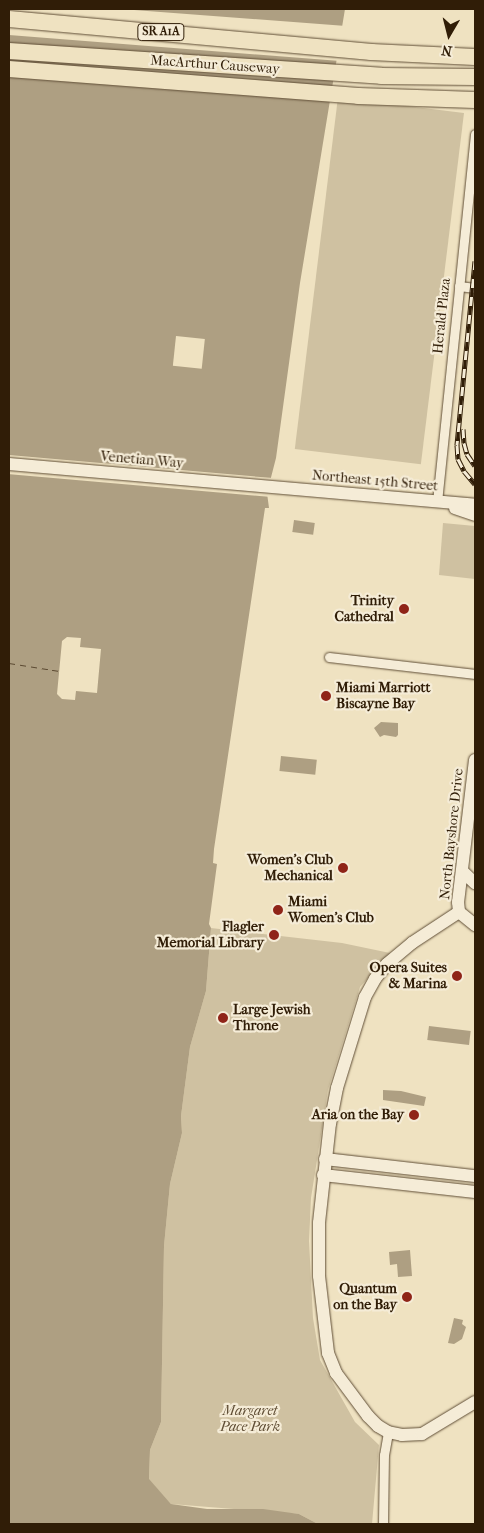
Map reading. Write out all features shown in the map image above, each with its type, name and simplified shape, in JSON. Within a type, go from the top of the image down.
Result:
[{"type":"highway","name":"MacArthur Causeway","points":[[9,19],[361,51],[475,57]]},
{"type":"highway","name":"MacArthur Causeway","points":[[9,51],[359,75],[421,78],[475,77]]},
{"type":"highway","points":[[9,70],[358,96],[475,100]]},
{"type":"street","name":"Herald Plaza","points":[[436,502],[475,134]]},
{"type":"street","points":[[459,286],[475,288]]},
{"type":"street","name":"Venetian Way","points":[[9,464],[273,487]]},
{"type":"street","name":"Northeast 15th Street","points":[[273,487],[475,505]]},
{"type":"street","points":[[436,502],[475,516]]},
{"type":"street","points":[[329,658],[475,674]]},
{"type":"street","name":"North Bayshore Drive","points":[[475,760],[470,852],[462,872],[458,902],[460,912],[475,925]]},
{"type":"street","points":[[462,872],[475,883]]},
{"type":"street","name":"North Bayshore Drive","points":[[388,1432],[368,1416],[336,1373],[328,1353],[319,1276],[319,1224],[325,1159],[337,1088],[363,1004],[375,978],[387,964],[412,943],[460,912]]},
{"type":"street","points":[[325,1159],[475,1176]]},
{"type":"street","points":[[456,1190],[459,1174]]},
{"type":"street","points":[[323,1175],[475,1192]]},
{"type":"street","points":[[383,1524],[384,1455],[388,1432],[404,1435],[422,1434],[475,1402]]},
{"type":"green space","points":[[338,98],[464,113],[421,464],[295,449]]},
{"type":"green space","points":[[443,523],[475,526],[475,579],[439,575]]},
{"type":"green space","name":"Margaret Pace Park","points":[[211,928],[342,943],[390,953],[360,987],[328,1090],[311,1198],[309,1241],[313,1318],[320,1360],[355,1422],[379,1445],[372,1524],[318,1524],[299,1514],[171,1504],[149,1480],[150,1450],[161,1422],[164,1246],[170,1184],[182,1133],[181,1116],[190,1047],[206,991]]},
{"type":"shaded area","points":[[9,9],[345,9],[300,283],[276,458],[267,493],[269,508],[265,508],[214,849],[213,863],[217,864],[209,924],[211,928],[206,991],[190,1047],[181,1116],[182,1133],[170,1184],[164,1246],[161,1422],[150,1450],[149,1479],[171,1504],[207,1509],[263,1509],[299,1514],[318,1524],[9,1524]]},
{"type":"shaded area","points":[[294,520],[315,523],[313,535],[292,532]]},
{"type":"shaded area","points":[[381,722],[398,723],[398,735],[396,737],[384,735],[380,737],[374,728]]},
{"type":"shaded area","points":[[281,756],[317,760],[315,775],[279,771]]},
{"type":"shaded area","points":[[429,1026],[471,1031],[469,1045],[427,1040]]},
{"type":"shaded area","points":[[383,1090],[401,1091],[426,1097],[424,1106],[383,1100]]},
{"type":"shaded area","points":[[410,1250],[412,1276],[398,1277],[397,1264],[390,1265],[389,1252]]},
{"type":"shaded area","points":[[454,1318],[463,1320],[462,1324],[466,1327],[462,1339],[454,1344],[448,1343]]},
{"type":"pier","points":[[9,9],[121,9],[346,26],[340,61],[9,35]]},
{"type":"pier","points":[[176,336],[205,339],[202,369],[173,366]]},
{"type":"pier","points":[[9,455],[273,478],[271,497],[9,474]]},
{"type":"pier","points":[[67,637],[81,638],[80,647],[101,649],[97,693],[76,691],[75,700],[62,699],[57,694],[62,641]]},
{"type":"ferry route","points":[[9,663],[59,671]]},
{"type":"railway","points":[[475,261],[457,445],[458,459],[464,471],[475,484]]},
{"type":"railway","points":[[463,429],[467,454],[475,466]]},
{"type":"place","name":"Trinity Cathedral","points":[[404,609]]},
{"type":"place","name":"Miami Marriott Biscayne Bay","points":[[326,696]]},
{"type":"place","name":"Women's Club Mechanical","points":[[343,868]]},
{"type":"place","name":"Miami Women's Club","points":[[278,910]]},
{"type":"place","name":"Flagler Memorial Library","points":[[274,935]]},
{"type":"place","name":"Opera Suites & Marina","points":[[457,976]]},
{"type":"place","name":"Large Jewish Throne","points":[[223,1018]]},
{"type":"place","name":"Aria on the Bay","points":[[414,1115]]},
{"type":"place","name":"Quantum on the Bay","points":[[407,1297]]}]
